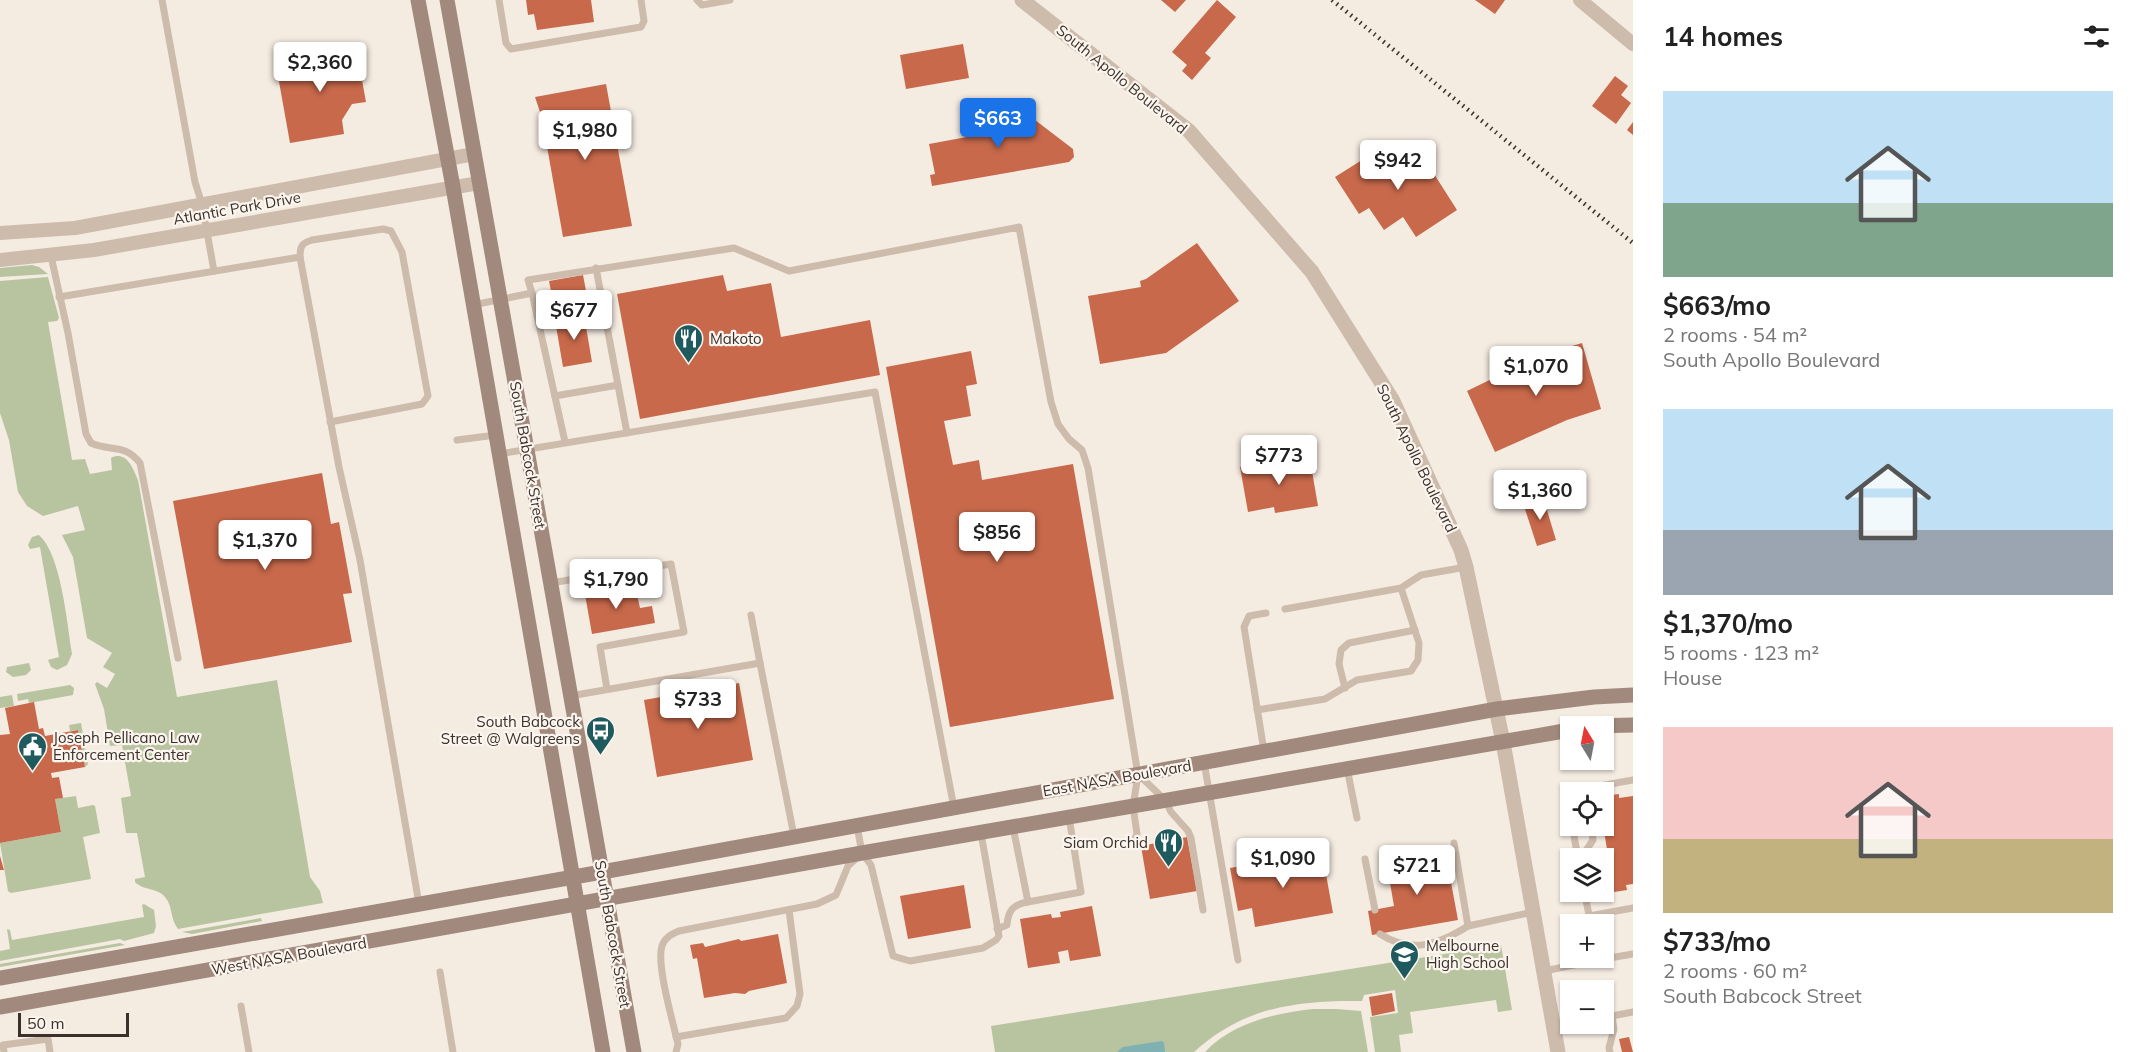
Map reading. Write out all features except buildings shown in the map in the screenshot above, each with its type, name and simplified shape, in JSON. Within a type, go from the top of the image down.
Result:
[{"type":"main road","name":"South Babcock Street","points":[[418,0],[453,186],[603,1052]]},
{"type":"main road","name":"South Babcock Street","points":[[447,0],[634,1052]]},
{"type":"main road","name":"East NASA Boulevard","points":[[602,872],[1497,709],[1594,697],[1633,695]]},
{"type":"main road","points":[[1614,725],[1633,725]]},
{"type":"main road","name":"East NASA Boulevard","points":[[577,904],[1560,732]]},
{"type":"main road","points":[[573,877],[602,872]]},
{"type":"main road","name":"West NASA Boulevard","points":[[0,978],[573,877]]},
{"type":"main road","name":"West NASA Boulevard","points":[[0,1007],[577,904]]},
{"type":"street","name":"South Apollo Boulevard","points":[[1023,0],[1189,131],[1312,272],[1393,401],[1461,550],[1466,567],[1497,709],[1557,1052]]},
{"type":"street","points":[[1580,0],[1633,44]]},
{"type":"street","name":"Atlantic Park Drive","points":[[0,233],[75,228],[474,154]]},
{"type":"street","name":"Atlantic Park Drive","points":[[0,260],[94,250],[479,183]]},
{"type":"street","points":[[49,230],[51,256]]},
{"type":"lane","points":[[162,0],[195,182],[202,204],[214,271]]},
{"type":"lane","points":[[499,0],[506,43],[512,49],[641,27],[644,21],[641,0]]},
{"type":"lane","points":[[697,0],[702,5],[730,0]]},
{"type":"lane","points":[[565,442],[528,280],[734,248],[789,271],[1019,227],[1054,413],[1063,432],[1082,450],[1088,468],[1138,775],[1134,806],[1137,834],[1134,841]]},
{"type":"lane","points":[[330,422],[422,404],[426,402],[428,396],[404,263],[397,240],[391,231],[383,229],[304,243],[300,248],[300,257],[330,422],[348,513],[360,560],[419,904]]},
{"type":"lane","points":[[51,256],[68,333],[86,434],[91,443],[99,447],[120,448],[132,453],[140,462],[178,658]]},
{"type":"lane","points":[[59,297],[300,257]]},
{"type":"lane","points":[[596,268],[627,433]]},
{"type":"lane","points":[[473,305],[532,293]]},
{"type":"lane","points":[[537,316],[603,302]]},
{"type":"lane","points":[[555,396],[618,385]]},
{"type":"lane","points":[[499,454],[875,392],[954,808]]},
{"type":"lane","points":[[457,440],[496,435]]},
{"type":"lane","points":[[550,583],[671,564],[684,632],[600,647],[607,689]]},
{"type":"lane","points":[[1285,609],[1401,588],[1421,575],[1466,567]]},
{"type":"lane","points":[[1257,710],[1325,699],[1357,680],[1411,671],[1418,660],[1419,643],[1401,588]]},
{"type":"lane","points":[[1264,752],[1244,627],[1249,615],[1266,612]]},
{"type":"lane","points":[[751,615],[794,837]]},
{"type":"lane","points":[[1345,688],[1339,664],[1341,650],[1349,643],[1415,630]]},
{"type":"lane","points":[[570,696],[760,663]]},
{"type":"lane","points":[[1204,762],[1238,960]]},
{"type":"lane","points":[[1347,768],[1357,818]]},
{"type":"lane","points":[[1138,775],[1165,800],[1171,812],[1188,831],[1203,910]]},
{"type":"lane","points":[[1614,784],[1633,780]]},
{"type":"lane","points":[[998,929],[1007,924],[1008,913],[1017,904],[1081,892],[1069,817]]},
{"type":"lane","points":[[857,826],[862,853],[871,865],[894,956],[910,961],[983,948],[999,936],[981,833]]},
{"type":"lane","points":[[1013,827],[1028,902]]},
{"type":"lane","points":[[1454,843],[1468,926]]},
{"type":"lane","points":[[676,1052],[678,1044],[660,960],[662,945],[667,937],[679,931],[817,904],[836,895],[848,866],[862,853]]},
{"type":"lane","points":[[1365,859],[1376,910]]},
{"type":"lane","points":[[1600,914],[1633,908]]},
{"type":"lane","points":[[676,1037],[786,1018],[797,1006],[800,994],[789,910]]},
{"type":"lane","points":[[1380,934],[1392,941],[1426,945],[1447,939],[1468,926],[1533,912]]},
{"type":"lane","points":[[1614,957],[1633,954]]},
{"type":"lane","points":[[1544,971],[1560,967]]},
{"type":"lane","points":[[440,972],[453,1052]]},
{"type":"lane","points":[[241,1006],[249,1052]]},
{"type":"lane","points":[[1614,1016],[1633,1012]]},
{"type":"lane","points":[[1553,1026],[1560,1025]]},
{"type":"lane","points":[[1610,1052],[1613,1034]]},
{"type":"lane","points":[[4,1052],[3,1046],[48,1039],[50,1052]]},
{"type":"green space","points":[[32,265],[48,274],[0,277],[0,268]]},
{"type":"green space","points":[[48,277],[59,318],[57,321],[48,322],[72,460],[85,459],[90,474],[112,470],[111,458],[121,457],[129,462],[138,480],[177,697],[277,680],[310,877],[320,891],[323,903],[178,929],[165,897],[135,882],[135,879],[145,877],[137,833],[126,833],[121,798],[131,796],[122,745],[110,746],[104,709],[95,684],[97,682],[107,688],[115,674],[103,667],[112,653],[87,638],[73,557],[62,535],[85,530],[78,506],[43,516],[27,506],[18,492],[9,440],[0,413],[0,281]]},
{"type":"green space","points":[[39,535],[47,544],[58,573],[72,654],[67,665],[57,670],[51,667],[48,660],[59,657],[40,547],[30,549],[28,545],[32,537]]},
{"type":"green space","points":[[29,663],[31,670],[26,675],[13,677],[6,672],[7,667]]},
{"type":"green space","points":[[70,685],[74,688],[73,695],[29,703],[28,699],[18,701],[17,694]]},
{"type":"green space","points":[[12,695],[14,706],[0,708],[0,697]]},
{"type":"green space","points":[[81,723],[88,764],[85,767],[78,730],[70,731],[69,725]]},
{"type":"green space","points":[[76,796],[78,808],[95,806],[100,833],[83,837],[91,879],[11,893],[8,891],[0,843],[61,832],[55,799]]},
{"type":"green space","points":[[142,905],[154,910],[156,926],[154,933],[124,941],[120,939],[0,961],[0,951],[10,949],[7,929],[10,930],[12,940],[144,917]]},
{"type":"green space","points":[[261,918],[262,921],[192,934],[182,932]]},
{"type":"green space","points":[[120,943],[125,945],[0,967],[0,964]]},
{"type":"green space","points":[[1501,945],[1512,1010],[1498,1012],[1496,1000],[1410,1012],[1413,1033],[1399,1035],[1401,1052],[1375,1052],[1370,1017],[1398,1013],[1395,990],[1364,995],[1362,1001],[1316,1002],[1272,1009],[1232,1025],[1194,1052],[995,1052],[991,1026]]},
{"type":"green space","points":[[1313,1009],[1361,1011],[1368,1052],[1205,1052],[1228,1034],[1255,1021],[1284,1013]]},
{"type":"water","points":[[1162,1041],[1165,1052],[1117,1052],[1123,1047]]},
{"type":"railway","points":[[1332,0],[1633,243]]},
{"type":"place","name":"Makoto","points":[[689,364]]},
{"type":"place","name":"South Babcock Street @ Walgreens","points":[[601,756]]},
{"type":"place","name":"Joseph Pellicano Law Enforcement Center","points":[[32,772]]},
{"type":"place","name":"Siam Orchid","points":[[1169,868]]},
{"type":"place","name":"Melbourne High School","points":[[1405,980]]}]
